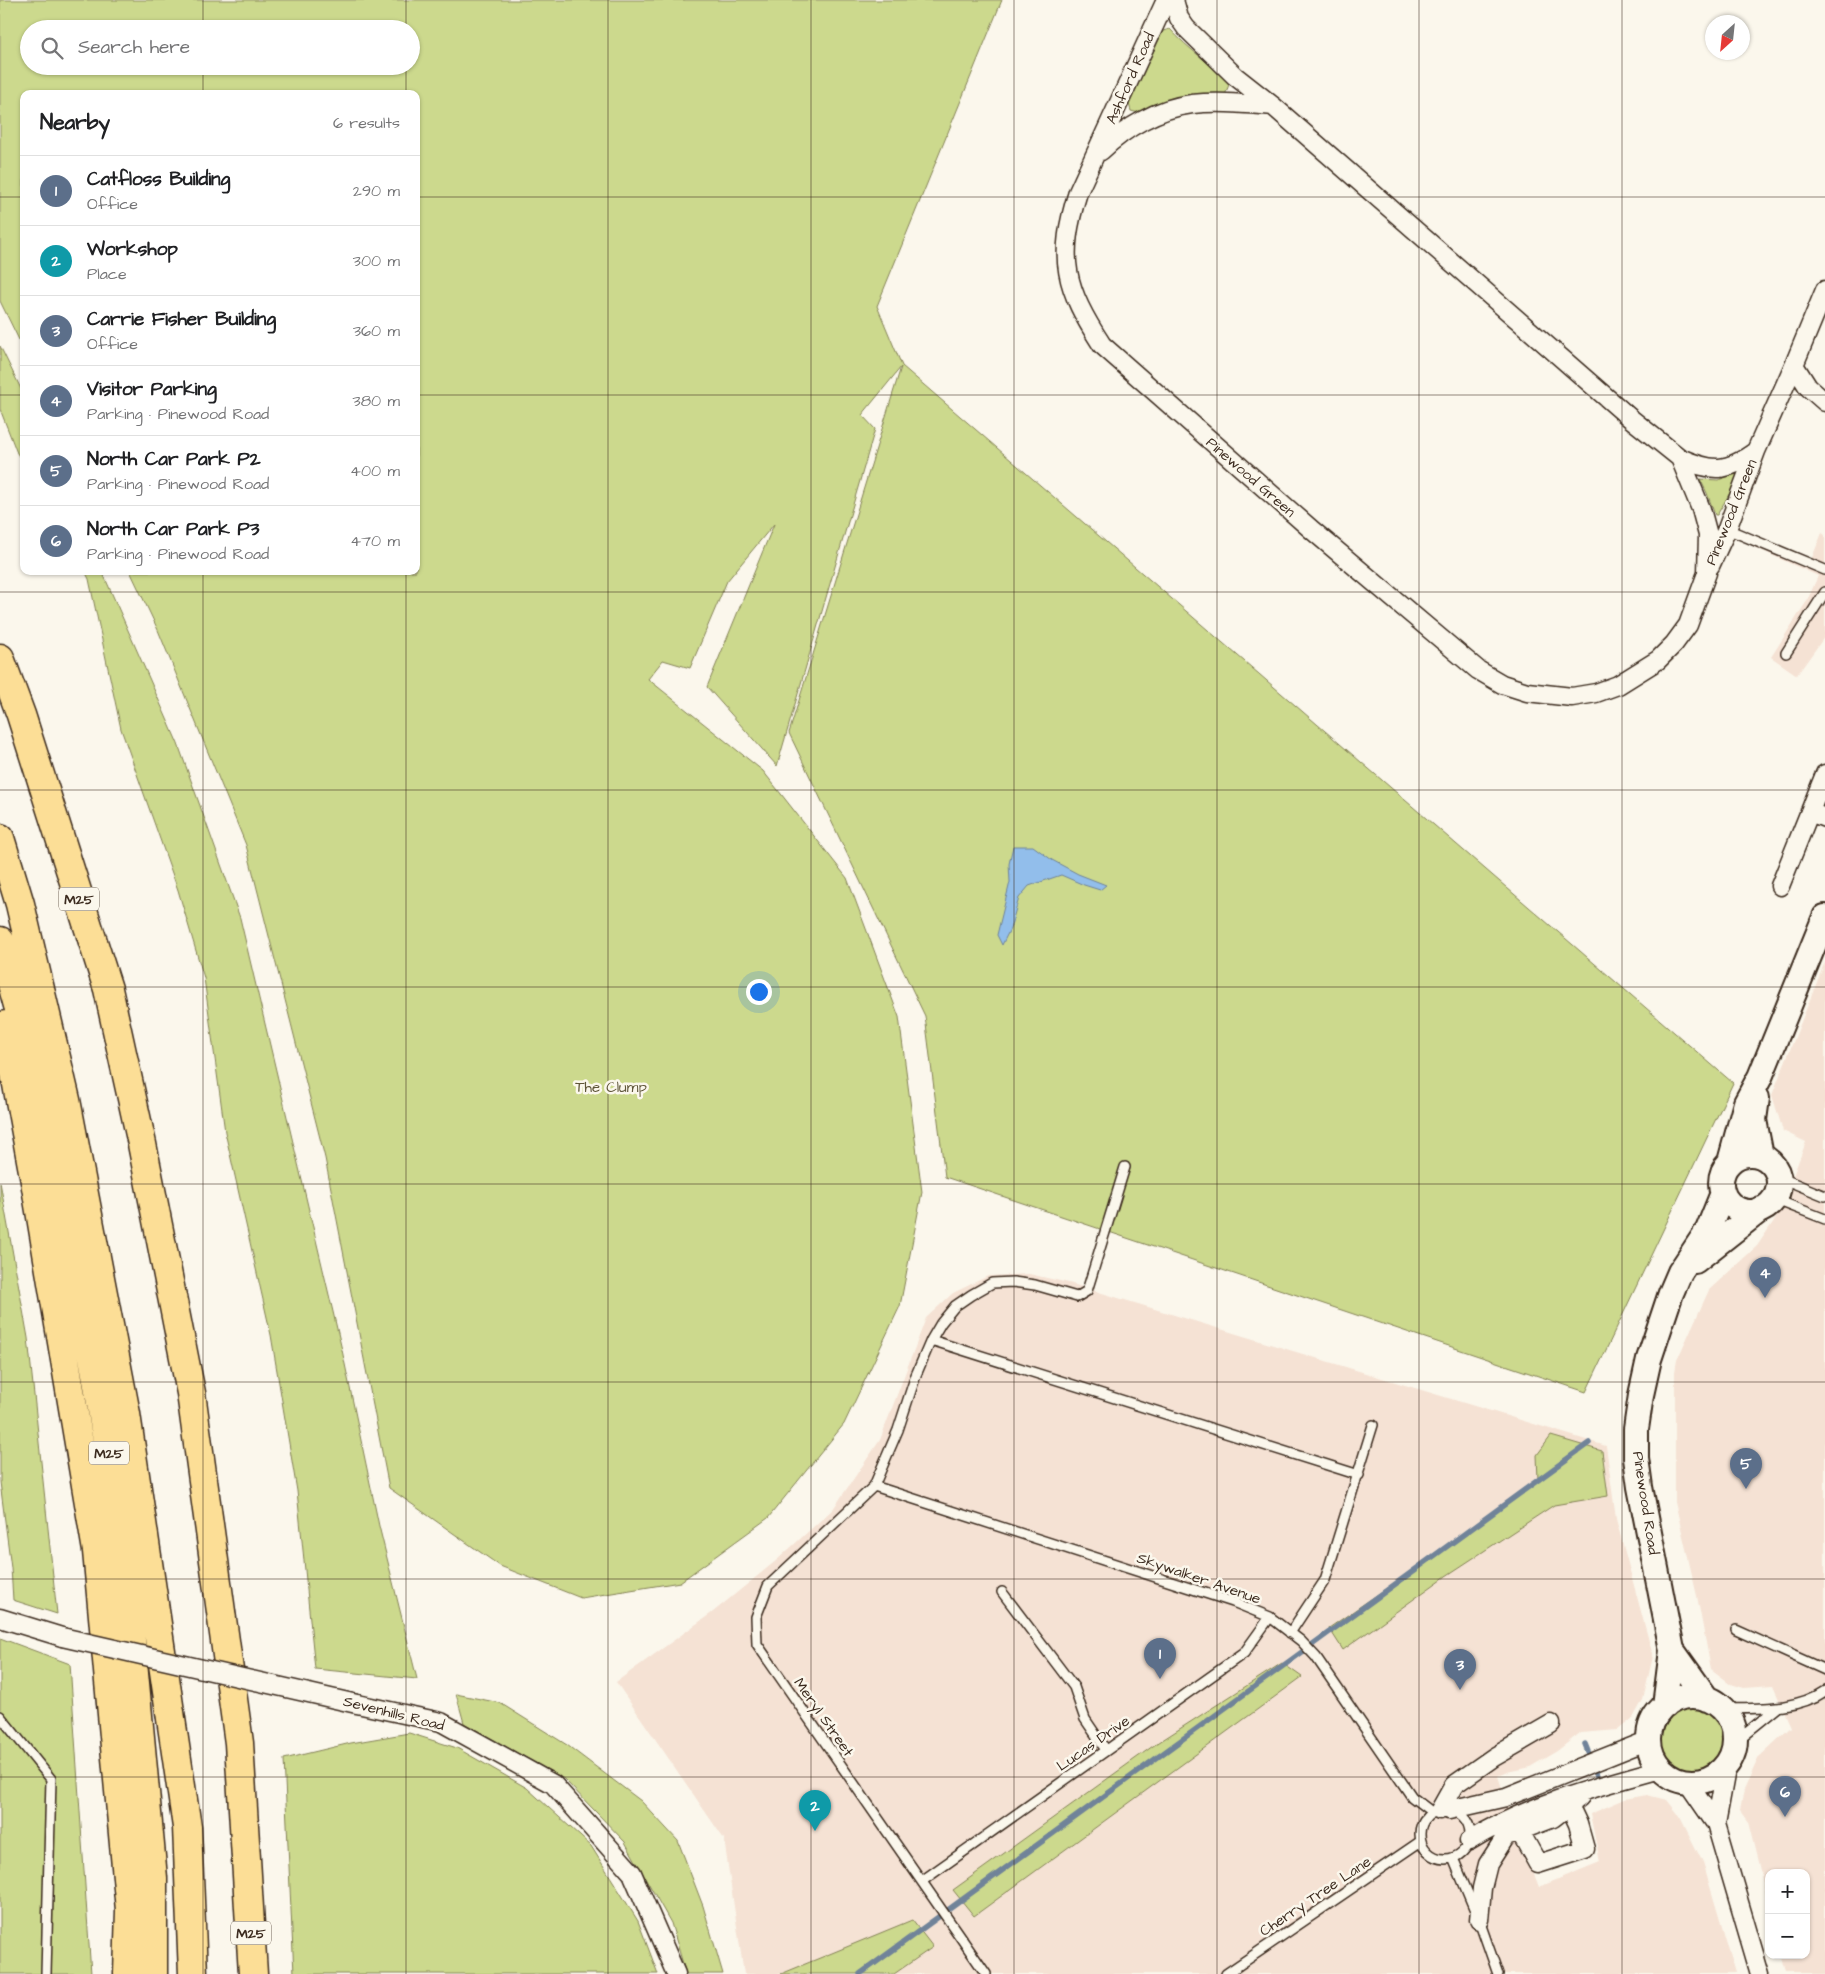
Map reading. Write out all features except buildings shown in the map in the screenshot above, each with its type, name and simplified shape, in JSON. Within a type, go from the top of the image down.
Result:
[{"type":"highway","name":"M25","points":[[0,658],[21,715],[108,990],[142,1144],[191,1393],[239,1743],[253,1974]]},
{"type":"highway","name":"M25","points":[[0,838],[20,904],[66,1100],[126,1414],[187,1827],[192,1974]]},
{"type":"highway","name":"M25","points":[[0,941],[26,1034],[66,1206],[120,1521],[153,1878],[153,1974]]},
{"type":"highway","name":"M25","points":[[0,996],[36,1187],[97,1551],[130,1910],[128,1974]]},
{"type":"highway","name":"M25","points":[[144,1529],[162,1820],[166,1934],[164,1974]]},
{"type":"street","name":"Ashford Road","points":[[1095,156],[1166,0]]},
{"type":"street","name":"Pinewood Green","points":[[1174,0],[1179,18],[1186,28],[1235,76],[1272,106],[1630,418],[1680,458],[1705,468],[1721,468],[1736,464],[1756,451]]},
{"type":"street","name":"Pinewood Green","points":[[1272,106],[1234,103],[1191,104],[1164,112],[1138,123],[1117,136],[1095,156],[1078,192],[1070,217],[1066,244],[1073,292],[1086,320],[1102,345],[1312,530],[1478,670],[1502,684],[1527,692],[1572,697],[1596,693],[1618,685],[1658,660],[1674,644],[1688,625],[1756,451],[1825,290]]},
{"type":"street","points":[[1794,365],[1808,387],[1825,402]]},
{"type":"street","name":"Pinewood Green","points":[[1680,458],[1701,509],[1708,535],[1707,573]]},
{"type":"street","points":[[1780,886],[1817,815],[1825,774]]},
{"type":"street","points":[[1760,1077],[1754,1120],[1769,1164],[1779,1183],[1767,1204],[1749,1212],[1738,1209],[1729,1203],[1723,1193],[1721,1176],[1730,1162],[1746,1103],[1760,1077],[1825,917]]},
{"type":"street","points":[[1730,1162],[1744,1154],[1769,1164]]},
{"type":"street","name":"Pinewood Road","points":[[1664,1706],[1672,1650],[1640,1487],[1636,1458],[1636,1429],[1649,1359],[1671,1293],[1680,1272],[1708,1230],[1723,1193]]},
{"type":"street","name":"Pinewood Road","points":[[1680,1272],[1767,1204]]},
{"type":"street","name":"Sevenhills Road","points":[[0,1618],[62,1637],[440,1722],[553,1784],[632,1873],[676,1974]]},
{"type":"street","name":"Pinewood Road","points":[[1672,1650],[1714,1704]]},
{"type":"street","points":[[1696,1696],[1714,1704],[1732,1724],[1735,1742],[1732,1756],[1719,1772],[1709,1778],[1687,1782],[1669,1775],[1661,1769],[1655,1760],[1649,1740],[1654,1722],[1664,1706],[1685,1697],[1696,1696]]},
{"type":"street","points":[[1441,1811],[1454,1785],[1494,1757],[1551,1724]]},
{"type":"street","points":[[1441,1811],[1506,1797],[1649,1740]]},
{"type":"street","points":[[1716,1824],[1727,1764]]},
{"type":"street","points":[[1469,1841],[1496,1824],[1587,1790],[1661,1769]]},
{"type":"street","points":[[1687,1782],[1716,1824],[1760,1974]]},
{"type":"street","points":[[1479,1920],[1482,1888],[1488,1864],[1506,1836],[1554,1818],[1570,1807],[1587,1790]]},
{"type":"street","points":[[1519,1830],[1538,1864],[1585,1849],[1578,1824],[1570,1807]]},
{"type":"lane","points":[[1727,529],[1825,570]]},
{"type":"lane","points":[[1786,653],[1825,592]]},
{"type":"lane","points":[[1769,1164],[1786,1180],[1808,1189],[1825,1193]]},
{"type":"lane","points":[[874,1486],[898,1430],[916,1375],[931,1340],[941,1323],[955,1306],[971,1294],[992,1284],[1014,1282],[1036,1285],[1077,1298],[1088,1292],[1125,1167]]},
{"type":"lane","points":[[1767,1204],[1825,1219]]},
{"type":"lane","points":[[931,1340],[1359,1475]]},
{"type":"lane","points":[[1290,1633],[1325,1580],[1373,1425]]},
{"type":"lane","name":"Skywalker Avenue","points":[[874,1486],[1215,1596],[1270,1617],[1301,1641],[1316,1658],[1412,1797],[1441,1811]]},
{"type":"lane","name":"Meryl Street","points":[[874,1486],[768,1586],[756,1617],[757,1644],[986,1974]]},
{"type":"lane","points":[[1002,1592],[1074,1687],[1085,1719],[1106,1750]]},
{"type":"lane","name":"Lucas Drive","points":[[922,1881],[1244,1653],[1270,1617]]},
{"type":"lane","points":[[1736,1630],[1825,1670]]},
{"type":"lane","points":[[1714,1704],[1777,1708],[1799,1702],[1825,1691]]},
{"type":"lane","points":[[1735,1742],[1777,1708]]},
{"type":"lane","points":[[0,1716],[51,1779],[46,1974]]},
{"type":"lane","points":[[1441,1811],[1457,1812],[1463,1817],[1470,1832],[1469,1841],[1460,1854],[1445,1860],[1430,1855],[1421,1841],[1420,1833],[1426,1818],[1441,1811]]},
{"type":"lane","name":"Cherry Tree Lane","points":[[1226,1974],[1421,1841]]},
{"type":"lane","points":[[1453,1858],[1479,1920],[1498,1974]]},
{"type":"shaded area","points":[[1822,533],[1825,535],[1825,636],[1797,675],[1771,657],[1807,601],[1818,576],[1754,547],[1756,536],[1811,560]]},
{"type":"shaded area","points":[[1825,962],[1825,1974],[1786,1974],[1782,1959],[1810,1959],[1810,1869],[1765,1869],[1765,1890],[1748,1822],[1740,1811],[1744,1789],[1759,1757],[1791,1727],[1773,1686],[1744,1688],[1731,1684],[1711,1669],[1697,1596],[1675,1502],[1675,1372],[1677,1360],[1709,1290],[1757,1246],[1778,1215],[1806,1142],[1783,1131],[1772,1095]]},
{"type":"shaded area","points":[[1029,1274],[1069,1283],[1606,1446],[1616,1519],[1653,1656],[1643,1700],[1633,1718],[1618,1730],[1580,1733],[1557,1751],[1530,1767],[1498,1776],[1510,1812],[1496,1824],[1528,1859],[1539,1887],[1600,1862],[1590,1814],[1625,1799],[1647,1795],[1667,1800],[1679,1815],[1703,1863],[1736,1974],[744,1974],[724,1839],[616,1682],[713,1612],[777,1560],[833,1509],[880,1440],[926,1318],[953,1293],[988,1276]]},
{"type":"green space","name":"The Clump","points":[[0,0],[1002,0],[877,306],[902,366],[1733,1083],[1586,1392],[945,1177],[925,1016],[789,733],[901,367],[862,415],[875,429],[777,766],[707,687],[774,524],[727,581],[690,668],[663,660],[648,679],[763,771],[847,878],[899,1017],[922,1192],[900,1306],[844,1424],[768,1518],[680,1582],[581,1598],[500,1566],[389,1488],[325,1158],[246,845],[158,630],[132,575],[420,575],[420,90],[20,90],[20,342],[0,301]]},
{"type":"green space","points":[[1170,29],[1230,82],[1225,95],[1139,113],[1131,111],[1129,104],[1163,31]]},
{"type":"green space","points":[[0,346],[20,387],[20,458],[0,409]]},
{"type":"green space","points":[[1742,472],[1717,515],[1715,515],[1700,479],[1718,480]]},
{"type":"green space","points":[[87,575],[104,575],[178,744],[240,918],[342,1350],[379,1526],[417,1679],[315,1669],[297,1491],[271,1335],[225,1132],[204,978],[178,890],[121,729]]},
{"type":"green space","points":[[0,1182],[28,1338],[57,1614],[13,1600],[11,1568],[0,1482]]},
{"type":"green space","points":[[1551,1436],[1602,1451],[1608,1496],[1554,1505],[1446,1576],[1343,1650],[1329,1628],[1479,1524],[1538,1480],[1537,1455]]},
{"type":"green space","points":[[0,1638],[70,1664],[91,1974],[0,1974]]},
{"type":"green space","points":[[1282,1663],[1302,1677],[974,1916],[953,1890],[1153,1746]]},
{"type":"green space","points":[[456,1694],[500,1703],[567,1745],[641,1801],[678,1841],[703,1906],[723,1974],[686,1974],[671,1923],[625,1842],[564,1779],[464,1723]]},
{"type":"green space","points":[[1688,1708],[1700,1708],[1717,1717],[1724,1728],[1726,1740],[1724,1752],[1717,1763],[1700,1772],[1688,1772],[1676,1767],[1667,1758],[1662,1746],[1662,1734],[1667,1722],[1676,1713]]},
{"type":"green space","points":[[409,1733],[457,1748],[527,1788],[591,1846],[638,1921],[658,1974],[294,1974],[284,1759],[351,1743]]},
{"type":"green space","points":[[912,1920],[933,1947],[894,1974],[781,1974]]},
{"type":"water","points":[[1013,846],[1033,846],[1052,860],[1078,874],[1106,885],[1100,890],[1061,875],[1029,886],[1019,898],[1010,929],[1002,945],[997,935],[1010,882],[1009,864]]},
{"type":"waterway","points":[[860,1974],[1589,1443]]},
{"type":"waterway","points":[[1585,1744],[1589,1754]]},
{"type":"waterway","points":[[1596,1772],[1597,1776]]},
{"type":"place","name":"Visitor Parking","points":[[1765,1298]]},
{"type":"place","name":"North Car Park P2","points":[[1746,1489]]},
{"type":"place","name":"Catfloss Building","points":[[1160,1679]]},
{"type":"place","name":"Carrie Fisher Building","points":[[1460,1690]]},
{"type":"place","name":"North Car Park P3","points":[[1785,1817]]},
{"type":"place","name":"Workshop","points":[[815,1831]]}]
